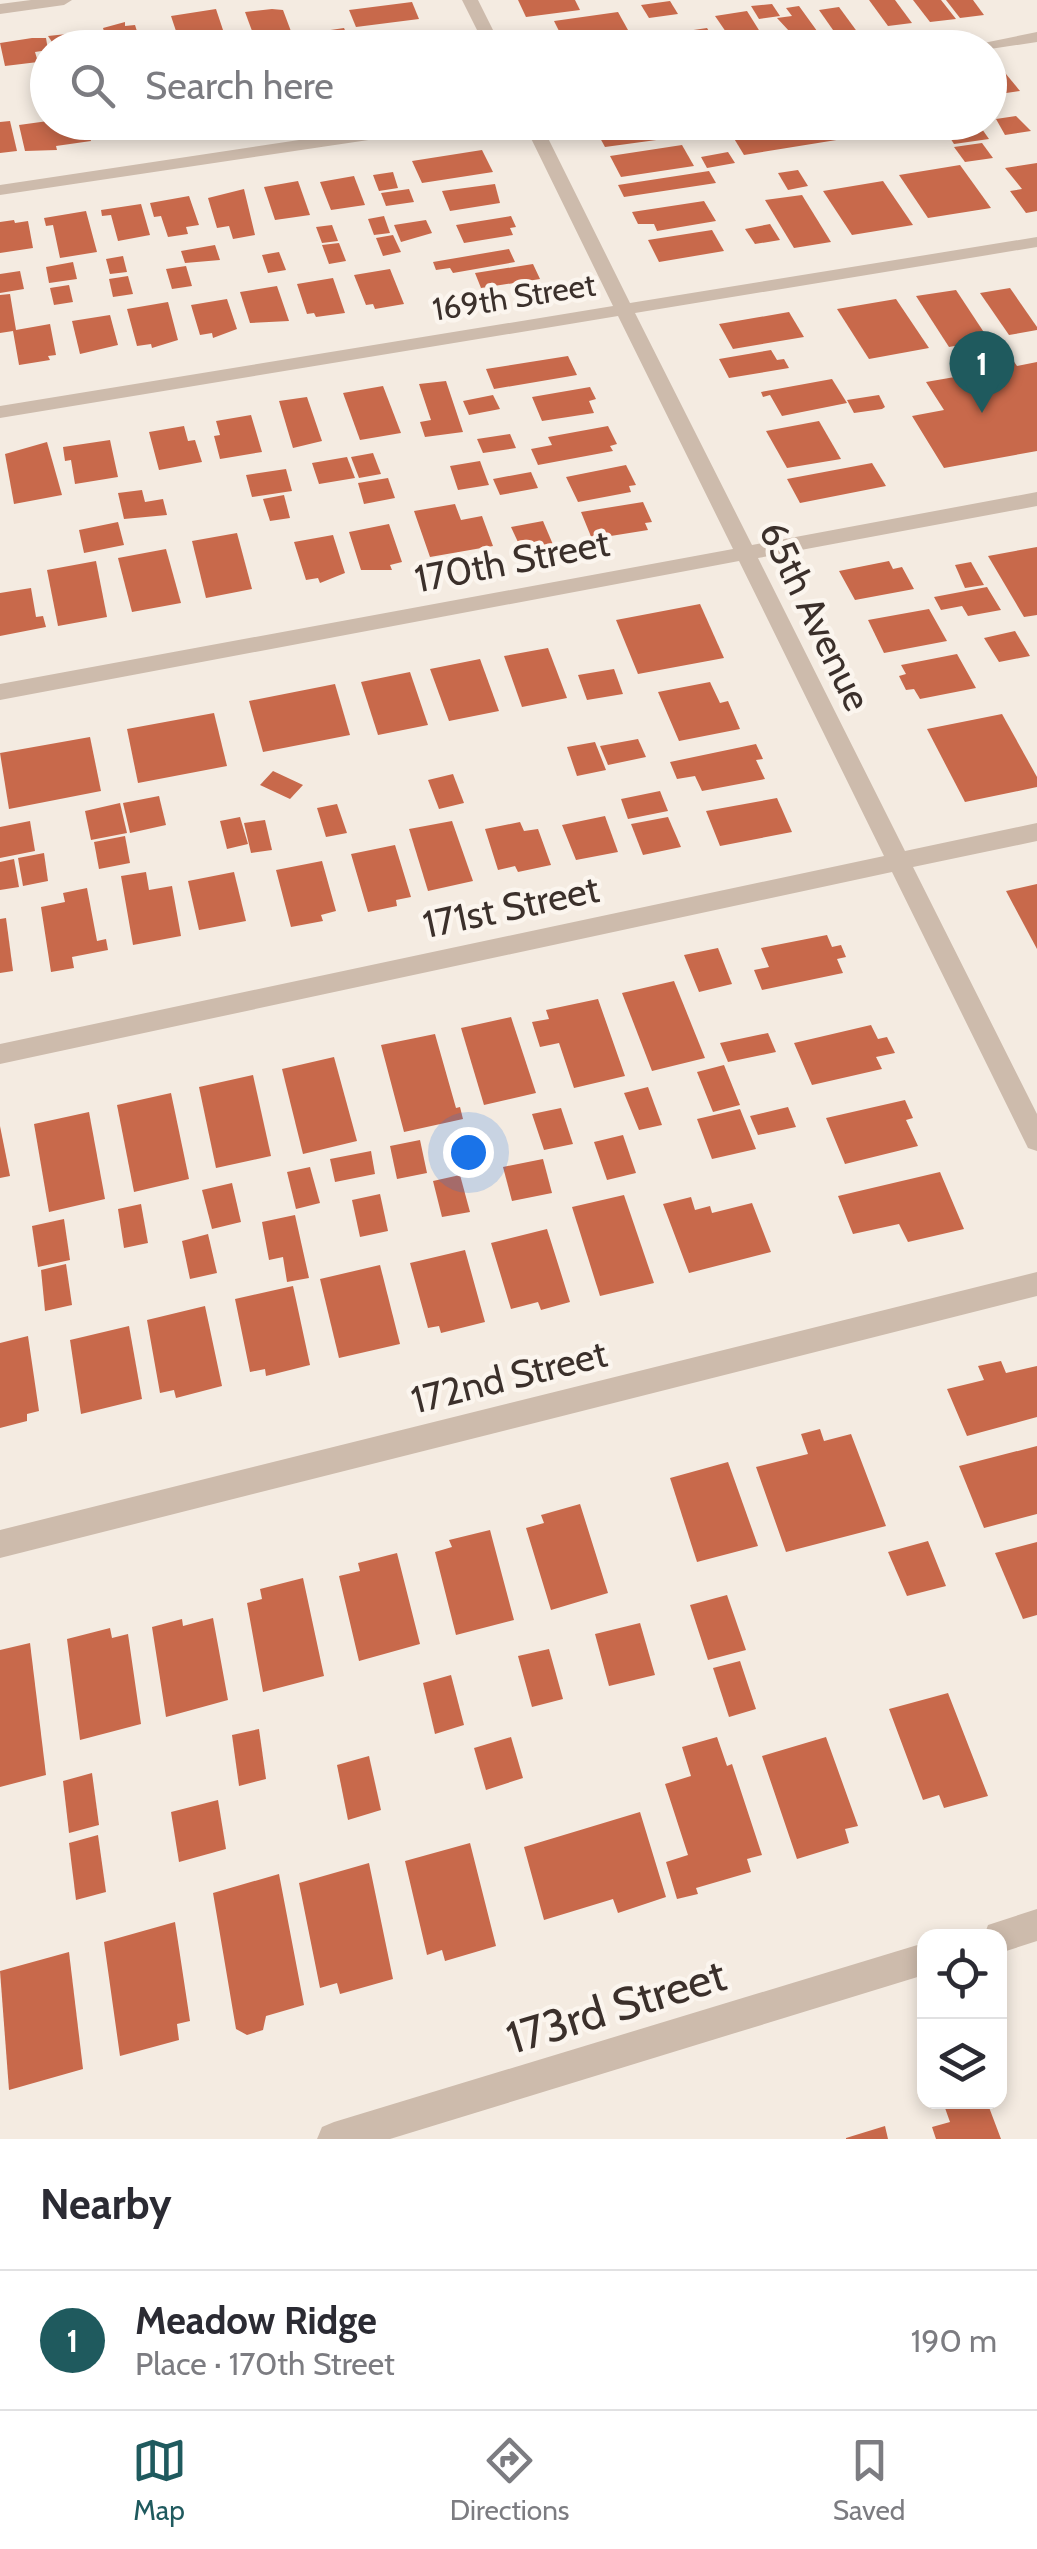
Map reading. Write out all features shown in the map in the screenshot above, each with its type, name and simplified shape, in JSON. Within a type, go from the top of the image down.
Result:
[{"type":"street","points":[[0,8],[64,0]]},
{"type":"street","points":[[470,0],[485,30]]},
{"type":"street","points":[[1007,42],[1037,37]]},
{"type":"street","points":[[0,190],[335,140]]},
{"type":"street","name":"65th Avenue","points":[[540,140],[1037,1140]]},
{"type":"street","name":"169th Street","points":[[0,412],[1037,242]]},
{"type":"street","name":"170th Street","points":[[0,692],[1037,499]]},
{"type":"street","name":"171st Street","points":[[0,1054],[1037,832]]},
{"type":"street","name":"172nd Street","points":[[0,1544],[1037,1284]]},
{"type":"street","points":[[1007,1934],[1037,1925]]},
{"type":"street","name":"173rd Street","points":[[334,2139],[917,1962]]},
{"type":"building","points":[[518,0],[575,0],[580,10],[526,17]]},
{"type":"building","points":[[869,0],[895,0],[912,23],[888,26]]},
{"type":"building","points":[[913,0],[941,0],[956,19],[930,22]]},
{"type":"building","points":[[946,0],[973,0],[984,15],[960,18]]},
{"type":"building","points":[[670,1],[678,14],[649,18],[641,5]]},
{"type":"building","points":[[412,2],[419,19],[356,27],[349,10]]},
{"type":"building","points":[[772,4],[780,16],[759,19],[751,6]]},
{"type":"building","points":[[799,6],[816,30],[788,30],[777,18],[792,16],[786,8]]},
{"type":"building","points":[[839,7],[856,30],[833,30],[819,10]]},
{"type":"building","points":[[216,9],[223,30],[176,30],[171,16]]},
{"type":"building","points":[[283,10],[290,30],[252,30],[245,12]]},
{"type":"building","points":[[747,11],[759,30],[725,30],[715,16]]},
{"type":"building","points":[[618,12],[628,30],[558,30],[554,21]]},
{"type":"building","points":[[125,22],[125,26],[135,25],[137,30],[104,30]]},
{"type":"building","points":[[30,38],[30,63],[5,66],[0,43]]},
{"type":"building","points":[[1007,75],[1020,91],[1007,93]]},
{"type":"building","points":[[1016,116],[1031,131],[1007,135],[1007,117]]},
{"type":"building","points":[[10,121],[17,151],[0,153],[0,122]]},
{"type":"building","points":[[30,123],[30,140],[91,141],[56,146],[57,150],[25,151],[19,125]]},
{"type":"building","points":[[601,140],[656,140],[605,147]]},
{"type":"building","points":[[735,140],[836,140],[744,155]]},
{"type":"building","points":[[982,143],[993,158],[965,162],[954,147]]},
{"type":"building","points":[[682,145],[694,166],[621,177],[610,156]]},
{"type":"building","points":[[482,150],[493,172],[422,183],[412,161]]},
{"type":"building","points":[[728,152],[735,163],[707,168],[701,157]]},
{"type":"building","points":[[1037,163],[1037,211],[1026,213],[1010,191],[1022,189],[1005,168]]},
{"type":"building","points":[[960,165],[991,208],[928,218],[899,175]]},
{"type":"building","points":[[798,170],[808,186],[788,190],[778,173]]},
{"type":"building","points":[[709,171],[716,183],[624,197],[618,185]]},
{"type":"building","points":[[393,172],[398,188],[379,191],[373,175]]},
{"type":"building","points":[[354,176],[365,205],[331,210],[320,182]]},
{"type":"building","points":[[298,181],[310,215],[275,220],[264,187]]},
{"type":"building","points":[[883,181],[913,225],[852,235],[823,191]]},
{"type":"building","points":[[495,184],[500,203],[450,211],[442,191]]},
{"type":"building","points":[[244,189],[255,235],[233,239],[229,226],[217,228],[208,198]]},
{"type":"building","points":[[409,189],[414,202],[386,206],[381,193]]},
{"type":"building","points":[[802,195],[831,242],[794,248],[765,200]]},
{"type":"building","points":[[189,196],[199,225],[186,227],[188,234],[168,237],[161,216],[154,217],[150,203]]},
{"type":"building","points":[[704,201],[716,221],[657,231],[654,224],[638,224],[632,212]]},
{"type":"building","points":[[141,204],[150,235],[118,241],[111,215],[102,216],[101,210]]},
{"type":"building","points":[[86,211],[97,252],[60,258],[53,225],[46,226],[44,218]]},
{"type":"building","points":[[384,216],[390,233],[374,235],[368,219]]},
{"type":"building","points":[[511,216],[516,227],[510,228],[513,235],[464,243],[456,225]]},
{"type":"building","points":[[426,220],[432,233],[401,242],[394,225]]},
{"type":"building","points":[[28,221],[33,248],[0,253],[0,222]]},
{"type":"building","points":[[770,224],[780,240],[755,244],[745,229]]},
{"type":"building","points":[[332,225],[338,241],[322,243],[316,227]]},
{"type":"building","points":[[712,230],[724,251],[659,262],[648,240]]},
{"type":"building","points":[[393,235],[401,252],[383,256],[376,238]]},
{"type":"building","points":[[339,243],[346,261],[329,264],[322,245]]},
{"type":"building","points":[[215,245],[220,260],[185,263],[181,251]]},
{"type":"building","points":[[509,249],[515,262],[453,273],[450,268],[436,270],[433,262]]},
{"type":"building","points":[[279,252],[286,270],[268,273],[262,255]]},
{"type":"building","points":[[123,256],[127,272],[110,274],[106,259]]},
{"type":"building","points":[[73,262],[77,279],[49,283],[46,267]]},
{"type":"building","points":[[533,264],[540,279],[481,288],[475,273]]},
{"type":"building","points":[[186,266],[192,286],[172,289],[166,269]]},
{"type":"building","points":[[390,269],[404,304],[375,309],[373,304],[366,305],[354,275]]},
{"type":"building","points":[[20,271],[24,289],[0,293],[0,274]]},
{"type":"building","points":[[128,276],[133,294],[113,297],[109,279]]},
{"type":"building","points":[[333,278],[345,313],[316,317],[314,313],[307,314],[297,284]]},
{"type":"building","points":[[69,285],[73,302],[54,305],[50,288]]},
{"type":"building","points":[[277,286],[289,321],[250,323],[240,292]]},
{"type":"building","points":[[1010,288],[1037,330],[1009,335],[980,293]]},
{"type":"building","points":[[956,290],[989,340],[949,347],[916,296]]},
{"type":"building","points":[[10,294],[16,330],[50,324],[56,355],[48,356],[50,360],[19,365],[13,331],[0,333],[0,295]]},
{"type":"building","points":[[227,299],[237,329],[213,338],[212,333],[200,335],[191,305]]},
{"type":"building","points":[[896,299],[929,348],[869,359],[837,309]]},
{"type":"building","points":[[168,302],[178,340],[152,348],[151,344],[137,346],[127,309]]},
{"type":"building","points":[[789,312],[804,337],[733,349],[719,324]]},
{"type":"building","points":[[110,315],[118,345],[80,354],[72,321]]},
{"type":"building","points":[[1003,346],[1017,366],[1037,362],[1037,451],[944,468],[912,416],[944,410],[926,382],[995,370],[982,350]]},
{"type":"building","points":[[771,350],[789,368],[729,378],[719,359]]},
{"type":"building","points":[[568,356],[577,375],[494,389],[486,369]]},
{"type":"building","points":[[832,379],[847,403],[782,416],[770,395],[763,397],[761,392]]},
{"type":"building","points":[[446,381],[463,432],[425,437],[420,422],[431,420],[419,384]]},
{"type":"building","points":[[383,386],[401,433],[360,440],[343,393]]},
{"type":"building","points":[[590,387],[596,399],[589,401],[594,413],[542,421],[532,397]]},
{"type":"building","points":[[493,395],[500,409],[469,415],[463,401]]},
{"type":"building","points":[[879,395],[885,407],[882,409],[854,413],[847,400]]},
{"type":"building","points":[[307,397],[322,441],[293,448],[279,401]]},
{"type":"building","points":[[251,415],[262,452],[220,459],[214,436],[220,435],[216,421]]},
{"type":"building","points":[[819,421],[841,459],[787,468],[766,431]]},
{"type":"building","points":[[184,426],[188,441],[195,440],[202,462],[159,470],[149,432]]},
{"type":"building","points":[[608,426],[617,444],[610,446],[613,451],[538,465],[531,449],[552,445],[548,437]]},
{"type":"building","points":[[510,434],[516,448],[483,453],[477,439]]},
{"type":"building","points":[[110,440],[118,477],[75,484],[71,460],[65,461],[63,447]]},
{"type":"building","points":[[47,442],[62,495],[14,504],[5,454]]},
{"type":"building","points":[[373,453],[381,474],[359,478],[351,457]]},
{"type":"building","points":[[347,457],[355,478],[319,484],[312,463]]},
{"type":"building","points":[[480,461],[489,485],[458,490],[450,466]]},
{"type":"building","points":[[872,463],[886,486],[800,503],[787,479]]},
{"type":"building","points":[[626,465],[636,485],[629,486],[631,492],[578,502],[566,477]]},
{"type":"building","points":[[286,469],[292,491],[252,497],[246,475]]},
{"type":"building","points":[[531,472],[538,488],[500,495],[493,479]]},
{"type":"building","points":[[388,478],[395,498],[364,504],[358,483]]},
{"type":"building","points":[[142,490],[145,502],[163,499],[167,515],[124,519],[118,493]]},
{"type":"building","points":[[284,495],[290,518],[270,521],[263,499]]},
{"type":"building","points":[[643,502],[652,522],[645,523],[648,530],[592,539],[581,512]]},
{"type":"building","points":[[455,504],[461,520],[482,516],[493,546],[430,557],[414,511]]},
{"type":"building","points":[[543,521],[554,547],[523,553],[511,527]]},
{"type":"building","points":[[118,522],[124,545],[84,553],[79,530]]},
{"type":"building","points":[[389,524],[402,562],[390,565],[392,570],[361,570],[349,532]]},
{"type":"building","points":[[237,533],[252,589],[206,598],[192,541]]},
{"type":"building","points":[[333,535],[345,573],[320,583],[318,578],[306,580],[294,542]]},
{"type":"building","points":[[1037,547],[1037,615],[1024,617],[988,556]]},
{"type":"building","points":[[166,549],[181,603],[132,612],[118,558]]},
{"type":"building","points":[[96,561],[107,617],[58,626],[47,570]]},
{"type":"building","points":[[889,561],[893,569],[902,567],[914,589],[855,600],[839,571]]},
{"type":"building","points":[[971,562],[984,585],[965,588],[955,565]]},
{"type":"building","points":[[987,587],[1001,610],[968,616],[962,606],[941,610],[934,597]]},
{"type":"building","points":[[31,588],[36,617],[43,616],[46,627],[0,636],[0,593]]},
{"type":"building","points":[[700,604],[724,658],[638,674],[616,620]]},
{"type":"building","points":[[929,609],[947,641],[884,653],[868,620]]},
{"type":"building","points":[[1015,631],[1030,656],[999,662],[984,638]]},
{"type":"building","points":[[548,648],[567,698],[522,707],[504,656]]},
{"type":"building","points":[[957,654],[976,688],[920,699],[914,689],[906,690],[899,676],[906,674],[901,665]]},
{"type":"building","points":[[480,659],[499,711],[449,721],[430,669]]},
{"type":"building","points":[[614,669],[623,694],[587,700],[578,675]]},
{"type":"building","points":[[410,672],[428,725],[378,735],[361,682]]},
{"type":"building","points":[[710,682],[720,703],[728,701],[740,729],[679,741],[658,692]]},
{"type":"building","points":[[335,684],[350,735],[263,752],[249,701]]},
{"type":"building","points":[[214,713],[227,766],[138,783],[127,729]]},
{"type":"building","points":[[1002,714],[1037,777],[1037,787],[965,802],[927,729]]},
{"type":"building","points":[[90,737],[101,791],[9,809],[0,753]]},
{"type":"building","points":[[638,739],[646,757],[608,765],[600,746]]},
{"type":"building","points":[[595,742],[606,770],[577,776],[567,747]]},
{"type":"building","points":[[756,744],[763,759],[756,760],[765,779],[702,791],[695,776],[677,779],[670,762]]},
{"type":"building","points":[[273,771],[303,785],[290,799],[260,785]]},
{"type":"building","points":[[453,774],[464,803],[439,809],[428,780]]},
{"type":"building","points":[[660,791],[668,811],[628,819],[621,799]]},
{"type":"building","points":[[159,796],[166,825],[130,833],[123,803]]},
{"type":"building","points":[[777,798],[792,832],[720,846],[706,811]]},
{"type":"building","points":[[120,803],[127,833],[91,840],[85,811]]},
{"type":"building","points":[[337,804],[347,833],[326,837],[317,808]]},
{"type":"building","points":[[605,816],[618,852],[576,860],[562,825]]},
{"type":"building","points":[[240,817],[248,844],[227,849],[220,821]]},
{"type":"building","points":[[668,817],[681,847],[643,855],[631,824]]},
{"type":"building","points":[[265,820],[272,850],[251,853],[244,823]]},
{"type":"building","points":[[30,821],[35,851],[0,858],[0,827]]},
{"type":"building","points":[[452,821],[473,881],[428,891],[409,829]]},
{"type":"building","points":[[520,822],[524,831],[538,829],[551,865],[518,872],[515,866],[498,870],[485,829]]},
{"type":"building","points":[[125,836],[130,863],[99,869],[94,842]]},
{"type":"building","points":[[395,845],[411,897],[396,900],[397,906],[368,912],[351,854]]},
{"type":"building","points":[[44,853],[48,881],[23,886],[18,858]]},
{"type":"building","points":[[14,859],[19,887],[0,890],[0,862]]},
{"type":"building","points":[[322,861],[336,911],[321,915],[323,921],[291,927],[276,870]]},
{"type":"building","points":[[146,872],[149,890],[172,886],[181,936],[133,945],[121,876]]},
{"type":"building","points":[[234,872],[246,921],[199,930],[188,881]]},
{"type":"building","points":[[1037,884],[1037,949],[1006,891]]},
{"type":"building","points":[[87,888],[97,941],[106,939],[108,950],[72,957],[74,968],[51,972],[41,907],[65,902],[63,893]]},
{"type":"building","points":[[6,918],[13,971],[0,973],[0,919]]},
{"type":"building","points":[[827,935],[832,947],[841,945],[846,957],[837,959],[843,973],[762,990],[754,970],[769,967],[761,948]]},
{"type":"building","points":[[718,948],[732,984],[699,992],[684,955]]},
{"type":"building","points":[[674,981],[705,1058],[652,1071],[622,993]]},
{"type":"building","points":[[598,999],[625,1076],[574,1088],[559,1043],[540,1047],[532,1022],[549,1019],[546,1010]]},
{"type":"building","points":[[511,1017],[536,1093],[484,1105],[461,1028]]},
{"type":"building","points":[[871,1025],[878,1039],[887,1037],[895,1053],[876,1057],[882,1069],[812,1085],[794,1043]]},
{"type":"building","points":[[768,1033],[776,1052],[728,1062],[720,1043]]},
{"type":"building","points":[[435,1034],[456,1108],[460,1107],[463,1119],[404,1132],[381,1045]]},
{"type":"building","points":[[334,1057],[357,1141],[303,1154],[282,1069]]},
{"type":"building","points":[[724,1065],[740,1105],[713,1112],[697,1072]]},
{"type":"building","points":[[253,1075],[271,1156],[216,1168],[199,1087]]},
{"type":"building","points":[[648,1087],[662,1125],[639,1130],[624,1093]]},
{"type":"building","points":[[171,1093],[189,1179],[134,1192],[117,1105]]},
{"type":"building","points":[[905,1100],[913,1118],[906,1120],[918,1146],[845,1164],[826,1118]]},
{"type":"building","points":[[788,1107],[796,1127],[758,1135],[750,1116]]},
{"type":"building","points":[[561,1108],[573,1144],[544,1150],[532,1114]]},
{"type":"building","points":[[740,1109],[756,1149],[712,1159],[697,1119]]},
{"type":"building","points":[[89,1112],[105,1199],[49,1212],[34,1124]]},
{"type":"building","points":[[0,1126],[10,1176],[0,1178]]},
{"type":"building","points":[[623,1135],[636,1173],[607,1180],[594,1142]]},
{"type":"building","points":[[420,1140],[427,1173],[397,1179],[390,1146]]},
{"type":"building","points":[[371,1151],[375,1174],[335,1182],[330,1159]]},
{"type":"building","points":[[543,1159],[552,1193],[512,1201],[503,1167]]},
{"type":"building","points":[[310,1167],[320,1203],[296,1209],[287,1172]]},
{"type":"building","points":[[940,1172],[964,1229],[908,1242],[899,1224],[853,1234],[838,1196]]},
{"type":"building","points":[[460,1175],[470,1212],[442,1217],[433,1181]]},
{"type":"building","points":[[232,1183],[241,1222],[212,1229],[202,1190]]},
{"type":"building","points":[[380,1194],[388,1231],[360,1237],[352,1200]]},
{"type":"building","points":[[624,1195],[654,1283],[600,1296],[572,1207]]},
{"type":"building","points":[[691,1197],[695,1210],[710,1206],[712,1213],[752,1203],[771,1252],[689,1273],[663,1204]]},
{"type":"building","points":[[141,1204],[148,1243],[124,1248],[118,1209]]},
{"type":"building","points":[[295,1215],[309,1278],[287,1282],[283,1257],[269,1260],[262,1222]]},
{"type":"building","points":[[64,1219],[70,1260],[38,1267],[32,1226]]},
{"type":"building","points":[[547,1229],[570,1302],[541,1310],[538,1302],[511,1309],[491,1243]]},
{"type":"building","points":[[208,1234],[217,1273],[190,1279],[182,1241]]},
{"type":"building","points":[[465,1250],[485,1322],[441,1333],[439,1326],[428,1328],[410,1263]]},
{"type":"building","points":[[66,1264],[72,1305],[45,1311],[41,1270]]},
{"type":"building","points":[[380,1265],[400,1344],[339,1358],[320,1279]]},
{"type":"building","points":[[293,1286],[310,1365],[266,1376],[265,1369],[250,1372],[235,1299]]},
{"type":"building","points":[[205,1306],[222,1386],[176,1398],[174,1390],[160,1393],[147,1320]]},
{"type":"building","points":[[129,1326],[142,1399],[81,1414],[70,1340]]},
{"type":"building","points":[[28,1336],[39,1411],[27,1414],[27,1421],[0,1428],[0,1343]]},
{"type":"building","points":[[1001,1361],[1006,1373],[1037,1366],[1037,1417],[967,1436],[947,1389],[984,1380],[978,1366]]},
{"type":"building","points":[[820,1429],[824,1441],[851,1434],[886,1526],[786,1552],[756,1467],[808,1454],[801,1434]]},
{"type":"building","points":[[1037,1446],[1037,1514],[984,1528],[959,1466]]},
{"type":"building","points":[[728,1462],[758,1546],[697,1562],[670,1478]]},
{"type":"building","points":[[580,1504],[608,1593],[551,1610],[526,1528],[544,1523],[541,1515]]},
{"type":"building","points":[[490,1530],[514,1620],[456,1635],[435,1552],[452,1547],[449,1540]]},
{"type":"building","points":[[928,1541],[946,1586],[907,1596],[888,1552]]},
{"type":"building","points":[[1037,1542],[1037,1615],[1023,1619],[995,1553]]},
{"type":"building","points":[[397,1553],[420,1644],[359,1661],[339,1576],[360,1571],[358,1563]]},
{"type":"building","points":[[303,1578],[324,1676],[263,1692],[247,1603],[262,1599],[260,1589]]},
{"type":"building","points":[[727,1595],[746,1650],[708,1660],[690,1605]]},
{"type":"building","points":[[213,1618],[228,1700],[166,1717],[152,1627],[182,1619],[183,1626]]},
{"type":"building","points":[[640,1623],[655,1675],[609,1686],[595,1634]]},
{"type":"building","points":[[110,1628],[112,1638],[128,1634],[141,1724],[80,1740],[67,1639]]},
{"type":"building","points":[[30,1643],[46,1775],[0,1787],[0,1650]]},
{"type":"building","points":[[549,1649],[563,1699],[532,1707],[518,1656]]},
{"type":"building","points":[[740,1661],[756,1709],[729,1717],[713,1668]]},
{"type":"building","points":[[451,1675],[464,1725],[435,1734],[423,1683]]},
{"type":"building","points":[[948,1693],[988,1796],[944,1808],[939,1795],[923,1800],[889,1709]]},
{"type":"building","points":[[259,1729],[266,1779],[239,1786],[232,1735]]},
{"type":"building","points":[[511,1737],[523,1778],[486,1790],[474,1748]]},
{"type":"building","points":[[717,1737],[727,1766],[732,1764],[762,1855],[747,1859],[751,1872],[696,1888],[698,1894],[677,1899],[666,1862],[688,1855],[665,1784],[691,1776],[682,1747]]},
{"type":"building","points":[[826,1737],[858,1826],[845,1829],[849,1843],[797,1859],[762,1756]]},
{"type":"building","points":[[369,1756],[381,1810],[348,1820],[337,1765]]},
{"type":"building","points":[[92,1773],[99,1825],[69,1833],[63,1781]]},
{"type":"building","points":[[218,1800],[226,1849],[179,1862],[171,1812]]},
{"type":"building","points":[[640,1812],[666,1897],[618,1913],[613,1899],[544,1920],[524,1847]]},
{"type":"building","points":[[98,1835],[106,1892],[76,1900],[69,1843]]},
{"type":"building","points":[[470,1843],[496,1946],[445,1961],[442,1950],[427,1955],[405,1861]]},
{"type":"building","points":[[369,1863],[393,1979],[340,1994],[337,1983],[320,1988],[299,1883]]},
{"type":"building","points":[[279,1874],[304,2005],[266,2016],[263,2030],[247,2035],[236,2029],[213,1893]]},
{"type":"building","points":[[175,1922],[190,2021],[177,2024],[179,2040],[120,2056],[104,1942]]},
{"type":"building","points":[[69,1952],[83,2069],[9,2090],[0,1971]]},
{"type":"building","points":[[945,2109],[990,2109],[1001,2139],[936,2139],[932,2127],[950,2122]]},
{"type":"building","points":[[885,2126],[888,2139],[846,2139],[846,2138]]},
{"type":"place","name":"Meadow Ridge","points":[[982,413]]}]
